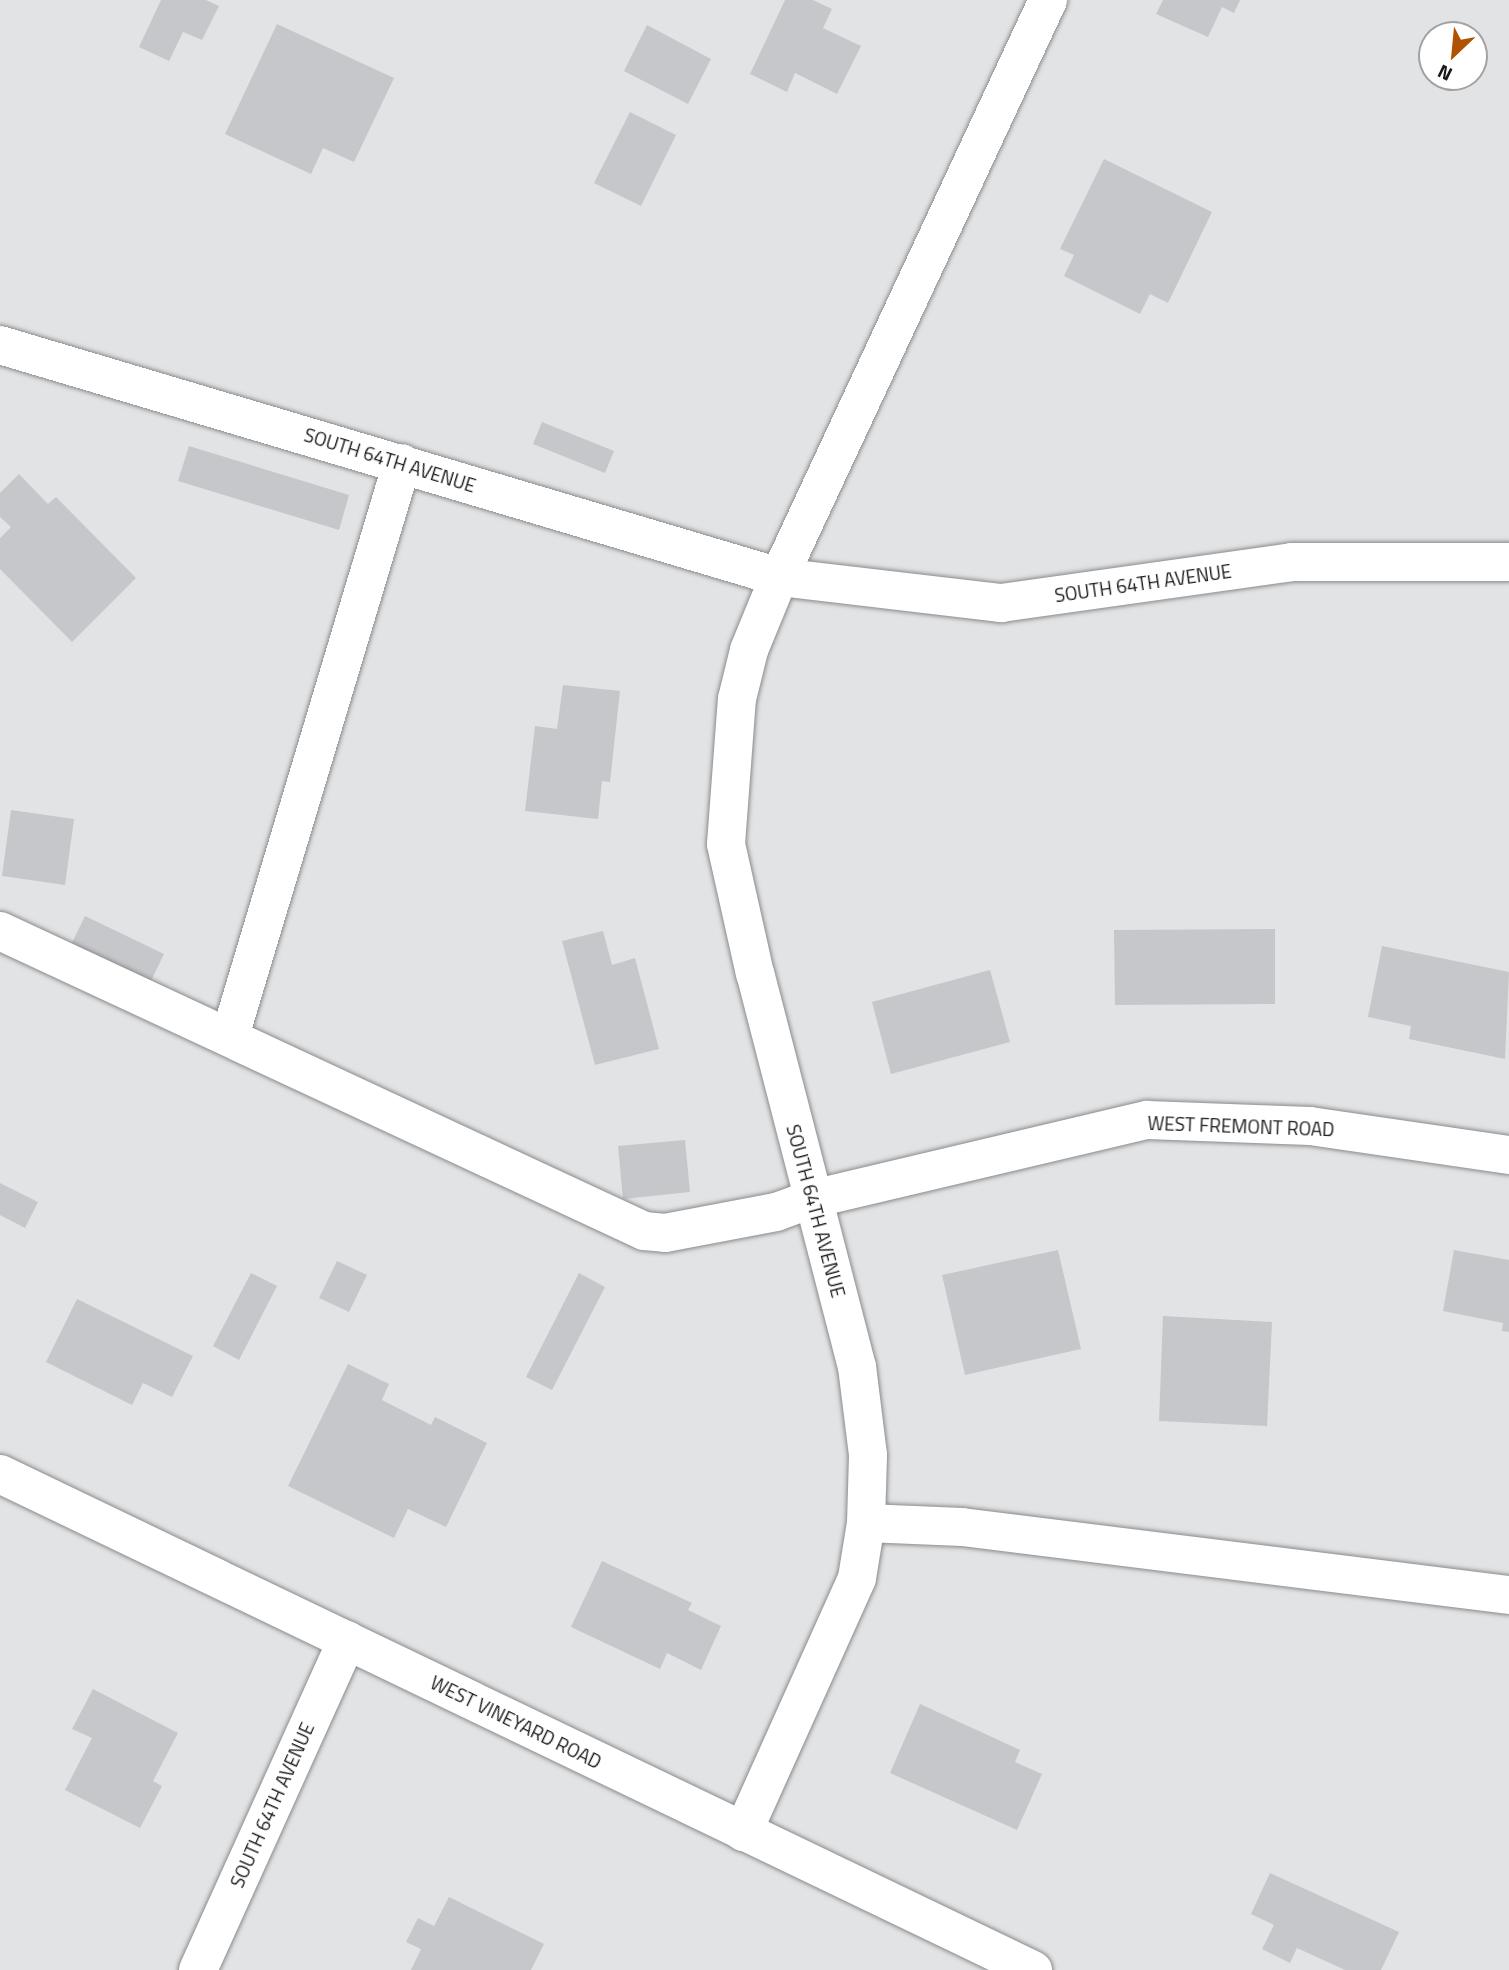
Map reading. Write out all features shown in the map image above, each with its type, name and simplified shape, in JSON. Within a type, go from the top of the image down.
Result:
[{"type":"street","name":"SOUTH 64TH AVENUE","points":[[743,1832],[857,1578],[866,1523],[868,1455],[857,1367],[812,1199],[726,844],[737,699],[748,649],[779,577],[1048,0]]},
{"type":"street","name":"SOUTH 64TH AVENUE","points":[[0,345],[779,577],[1001,603],[1292,562],[1509,562]]},
{"type":"street","points":[[230,1037],[402,463]]},
{"type":"street","name":"WEST FREMONT ROAD","points":[[0,932],[644,1231],[666,1233],[764,1215],[812,1199],[1147,1120],[1310,1126],[1509,1154]]},
{"type":"street","name":"WEST VINEYARD ROAD","points":[[0,1474],[1033,1970]]},
{"type":"street","points":[[866,1523],[962,1527],[1509,1595]]},
{"type":"street","name":"SOUTH 64TH AVENUE","points":[[198,1970],[347,1640]]},
{"type":"building","points":[[161,0],[206,0],[219,6],[202,40],[183,32],[169,61],[139,47]]},
{"type":"building","points":[[785,0],[813,0],[832,9],[823,28],[861,46],[837,94],[795,73],[787,92],[750,74]]},
{"type":"building","points":[[1163,0],[1240,0],[1234,13],[1222,7],[1208,37],[1156,14]]},
{"type":"building","points":[[277,24],[394,78],[354,162],[323,148],[311,174],[225,134]]},
{"type":"building","points":[[647,25],[711,59],[688,104],[624,71]]},
{"type":"building","points":[[630,112],[676,135],[641,206],[594,183]]},
{"type":"building","points":[[1104,159],[1212,212],[1168,303],[1150,294],[1140,314],[1064,276],[1074,255],[1060,249]]},
{"type":"building","points":[[542,422],[614,451],[605,473],[533,444]]},
{"type":"building","points":[[189,446],[349,495],[339,530],[178,481]]},
{"type":"building","points":[[19,474],[48,504],[56,497],[136,578],[72,642],[0,569],[0,538],[11,527],[0,517],[0,493]]},
{"type":"building","points":[[563,685],[620,691],[610,782],[602,781],[598,819],[525,811],[535,726],[557,729]]},
{"type":"building","points":[[11,810],[74,819],[65,885],[2,876]]},
{"type":"building","points":[[85,916],[164,954],[149,985],[70,947]]},
{"type":"building","points":[[1275,929],[1275,1004],[1115,1005],[1114,930]]},
{"type":"building","points":[[603,931],[612,965],[635,958],[659,1049],[595,1065],[562,941]]},
{"type":"building","points":[[1382,946],[1509,972],[1505,1059],[1409,1039],[1411,1026],[1368,1017]]},
{"type":"building","points":[[990,970],[1010,1042],[891,1074],[872,1002]]},
{"type":"building","points":[[685,1140],[690,1192],[623,1199],[618,1146]]},
{"type":"building","points":[[0,1183],[38,1202],[25,1228],[0,1215]]},
{"type":"building","points":[[1058,1250],[1081,1349],[965,1375],[942,1275]]},
{"type":"building","points":[[1454,1250],[1509,1260],[1509,1332],[1502,1331],[1503,1323],[1443,1311]]},
{"type":"building","points":[[337,1261],[367,1275],[349,1312],[319,1298]]},
{"type":"building","points":[[251,1273],[277,1286],[239,1360],[213,1346]]},
{"type":"building","points":[[579,1273],[605,1287],[552,1390],[526,1377]]},
{"type":"building","points":[[77,1299],[193,1356],[172,1397],[143,1383],[132,1405],[46,1362]]},
{"type":"building","points":[[1163,1316],[1272,1322],[1267,1426],[1159,1421]]},
{"type":"building","points":[[348,1364],[389,1384],[382,1400],[431,1425],[435,1417],[487,1443],[446,1527],[408,1509],[394,1538],[288,1486]]},
{"type":"building","points":[[602,1561],[692,1603],[688,1610],[721,1626],[701,1670],[667,1653],[660,1669],[571,1627]]},
{"type":"building","points":[[93,1689],[178,1733],[153,1781],[162,1786],[140,1828],[65,1790],[92,1738],[72,1729]]},
{"type":"building","points":[[920,1704],[1020,1750],[1015,1762],[1042,1774],[1017,1830],[890,1773]]},
{"type":"building","points":[[1270,1873],[1399,1932],[1381,1970],[1345,1970],[1297,1948],[1290,1963],[1262,1949],[1274,1925],[1251,1914]]},
{"type":"building","points":[[449,1897],[544,1944],[531,1970],[411,1970],[421,1949],[406,1942],[418,1918],[434,1926]]}]
